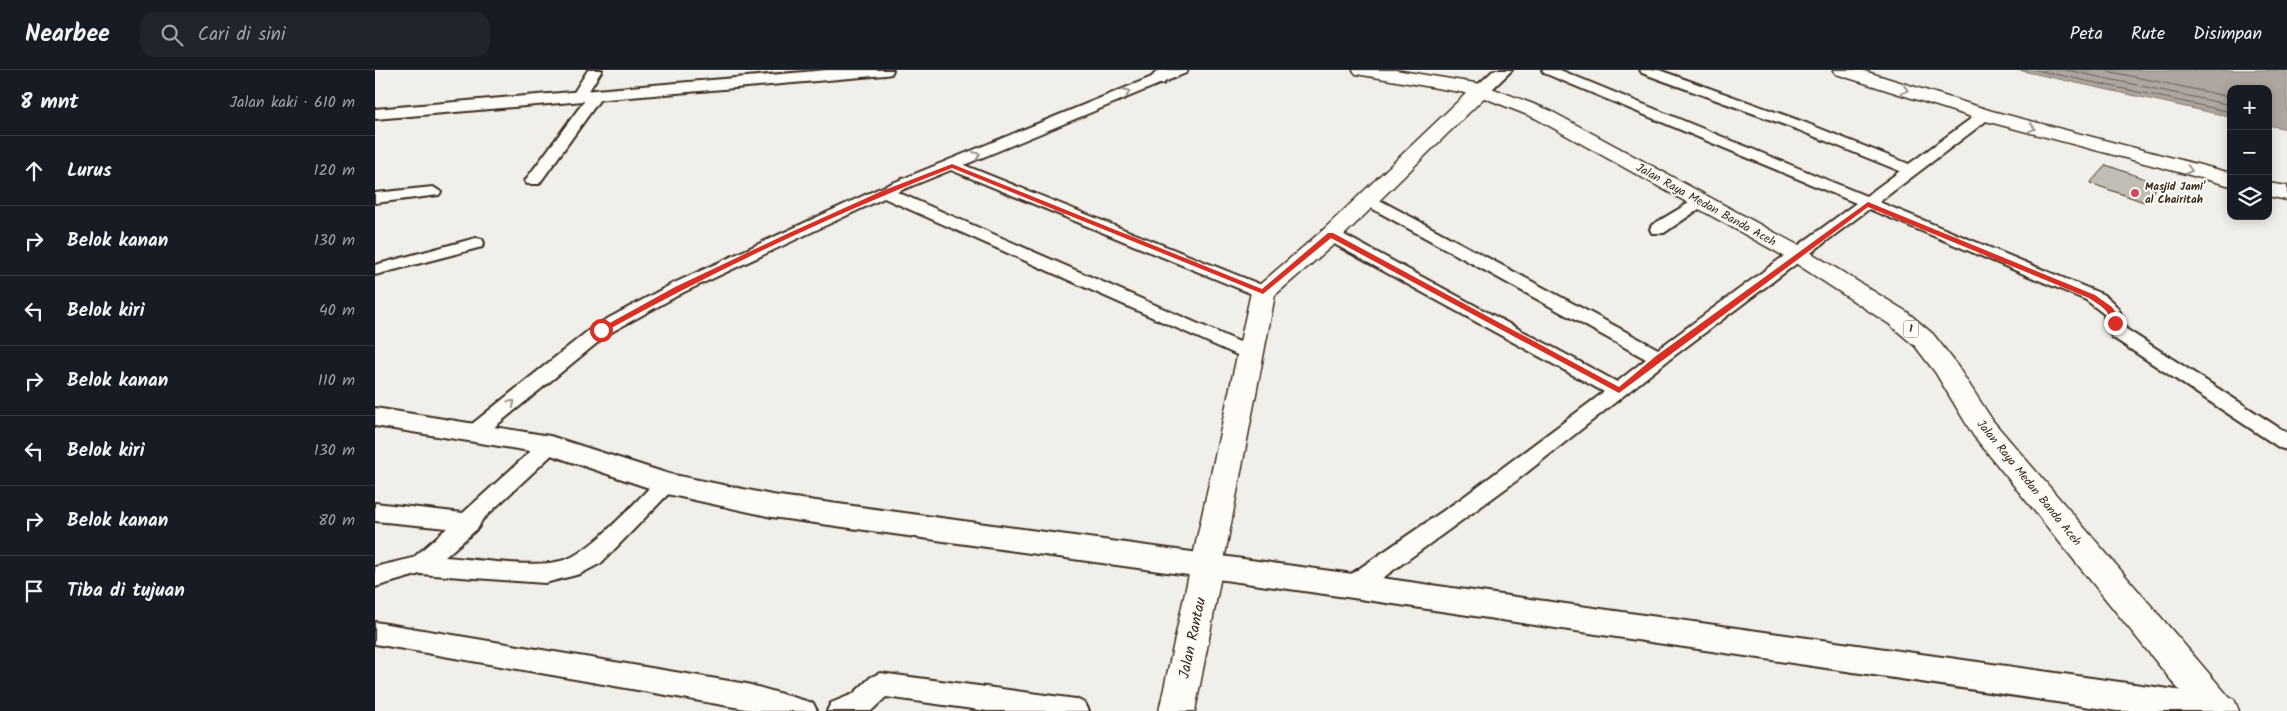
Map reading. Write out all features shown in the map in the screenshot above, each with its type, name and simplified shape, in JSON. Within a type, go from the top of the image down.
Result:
[{"type":"main road","name":"Jalan Raya Medan Banda Aceh","points":[[1362,70],[1481,90],[1542,114],[1699,202],[1797,254],[1898,318],[1924,340],[1945,367],[1983,428],[2220,711]]},
{"type":"main road","points":[[1842,70],[1985,115],[2227,179]]},
{"type":"main road","points":[[1263,292],[1331,235],[1481,90]]},
{"type":"main road","points":[[2272,190],[2287,193]]},
{"type":"main road","name":"Jalan Rantau","points":[[1177,711],[1263,292]]},
{"type":"street","points":[[578,97],[595,70]]},
{"type":"street","points":[[375,114],[885,70]]},
{"type":"street","points":[[474,433],[601,330],[678,288],[884,192],[1162,75],[1181,70]]},
{"type":"street","points":[[1481,90],[1504,70]]},
{"type":"street","points":[[1549,70],[2092,296],[2109,308],[2115,317],[2115,328],[2119,333],[2226,405],[2287,443]]},
{"type":"street","points":[[1647,70],[1801,126],[1911,170]]},
{"type":"street","points":[[533,181],[596,95]]},
{"type":"street","points":[[1353,586],[1416,543],[1619,391],[1659,358],[1797,254],[1868,204],[1985,115]]},
{"type":"street","points":[[952,165],[1263,292]]},
{"type":"street","points":[[375,198],[433,192]]},
{"type":"street","points":[[884,192],[1251,354]]},
{"type":"street","points":[[1368,200],[1659,358]]},
{"type":"street","points":[[1657,229],[1699,202]]},
{"type":"street","points":[[1331,235],[1619,391]]},
{"type":"street","points":[[375,270],[476,243]]},
{"type":"street","points":[[375,417],[550,445],[667,484],[772,506],[1353,586],[2220,711]]},
{"type":"street","points":[[420,565],[470,522],[473,515],[550,445]]},
{"type":"street","points":[[375,577],[420,565],[545,573],[572,568],[593,556],[667,484]]},
{"type":"street","points":[[375,512],[470,522]]},
{"type":"street","points":[[375,634],[747,696],[778,706],[804,711]]},
{"type":"street","points":[[840,711],[852,709],[868,701],[879,685],[1076,711]]},
{"type":"water","points":[[2018,70],[2287,70],[2287,129],[2272,126],[2272,85],[2227,85],[2227,116]]},
{"type":"building","name":"Masjid Jami' al Chairitah","points":[[2106,165],[2160,184],[2144,202],[2090,183]]},
{"type":"place","name":"Masjid Jami' al Chairitah","points":[[2135,193]]},
{"type":"route","points":[[601,330],[678,288],[792,234],[884,192],[952,165],[1263,292],[1331,235],[1619,391],[1659,358],[1797,254],[1868,204],[2092,296],[2109,308],[2115,317],[2115,323]]}]
